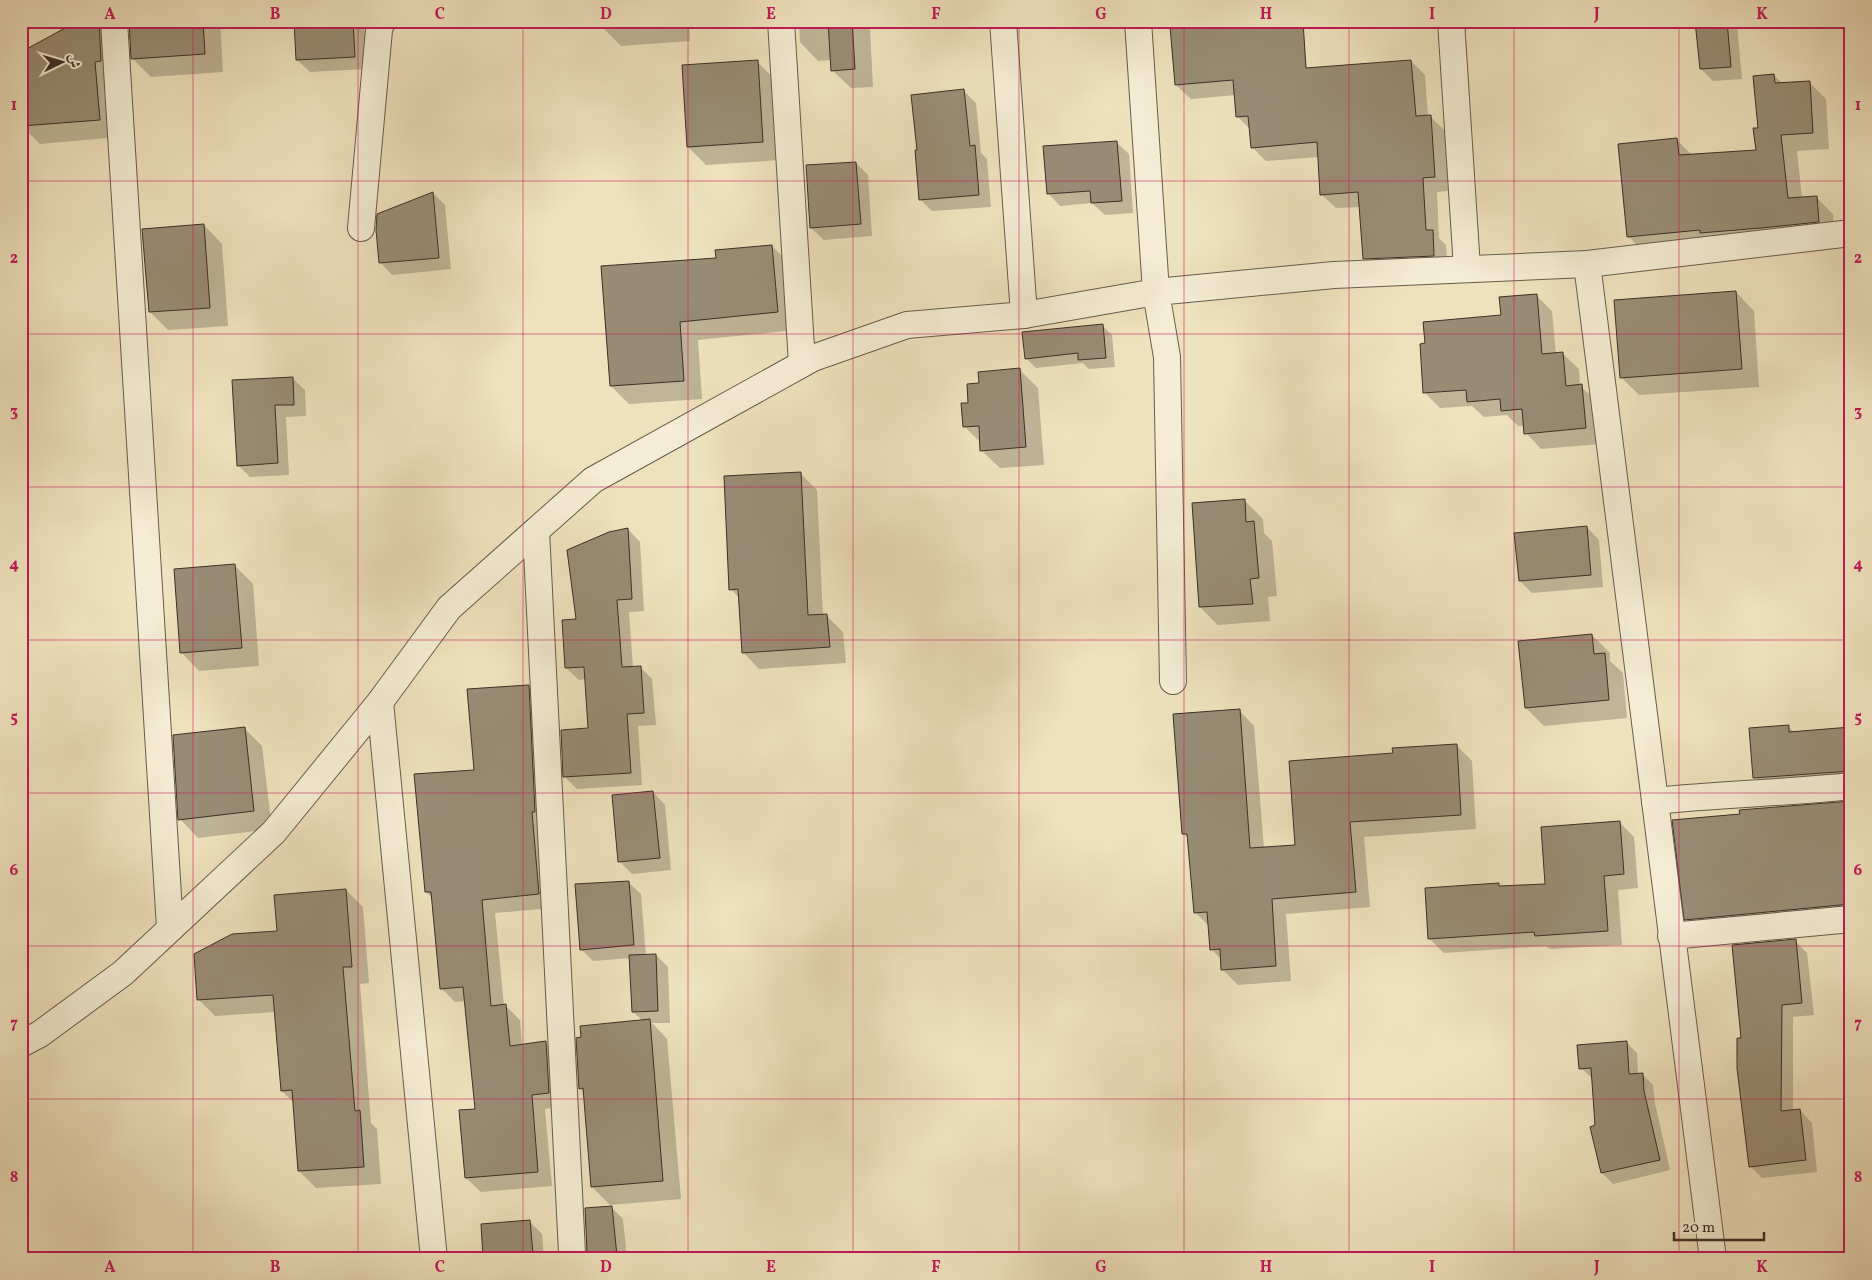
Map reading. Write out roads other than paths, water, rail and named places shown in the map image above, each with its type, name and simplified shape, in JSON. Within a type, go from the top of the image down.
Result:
[{"type":"street","points":[[114,21],[170,928]]},
{"type":"street","points":[[361,228],[379,30],[382,21]]},
{"type":"street","points":[[781,21],[802,364]]},
{"type":"street","points":[[1003,21],[1024,315]]},
{"type":"street","points":[[1138,21],[1156,292],[1167,357],[1173,681]]},
{"type":"street","points":[[1451,21],[1467,268]]},
{"type":"street","points":[[21,1044],[40,1034],[123,973],[274,832],[380,702],[448,608],[593,480],[812,358],[907,325],[1024,315],[1156,292],[1334,275],[1587,264],[1851,233]]},
{"type":"street","points":[[1587,264],[1713,1259]]},
{"type":"street","points":[[536,531],[572,1253]]},
{"type":"street","points":[[380,702],[434,1259]]},
{"type":"street","points":[[1655,801],[1851,786]]},
{"type":"street","points":[[1671,936],[1851,919]]}]
